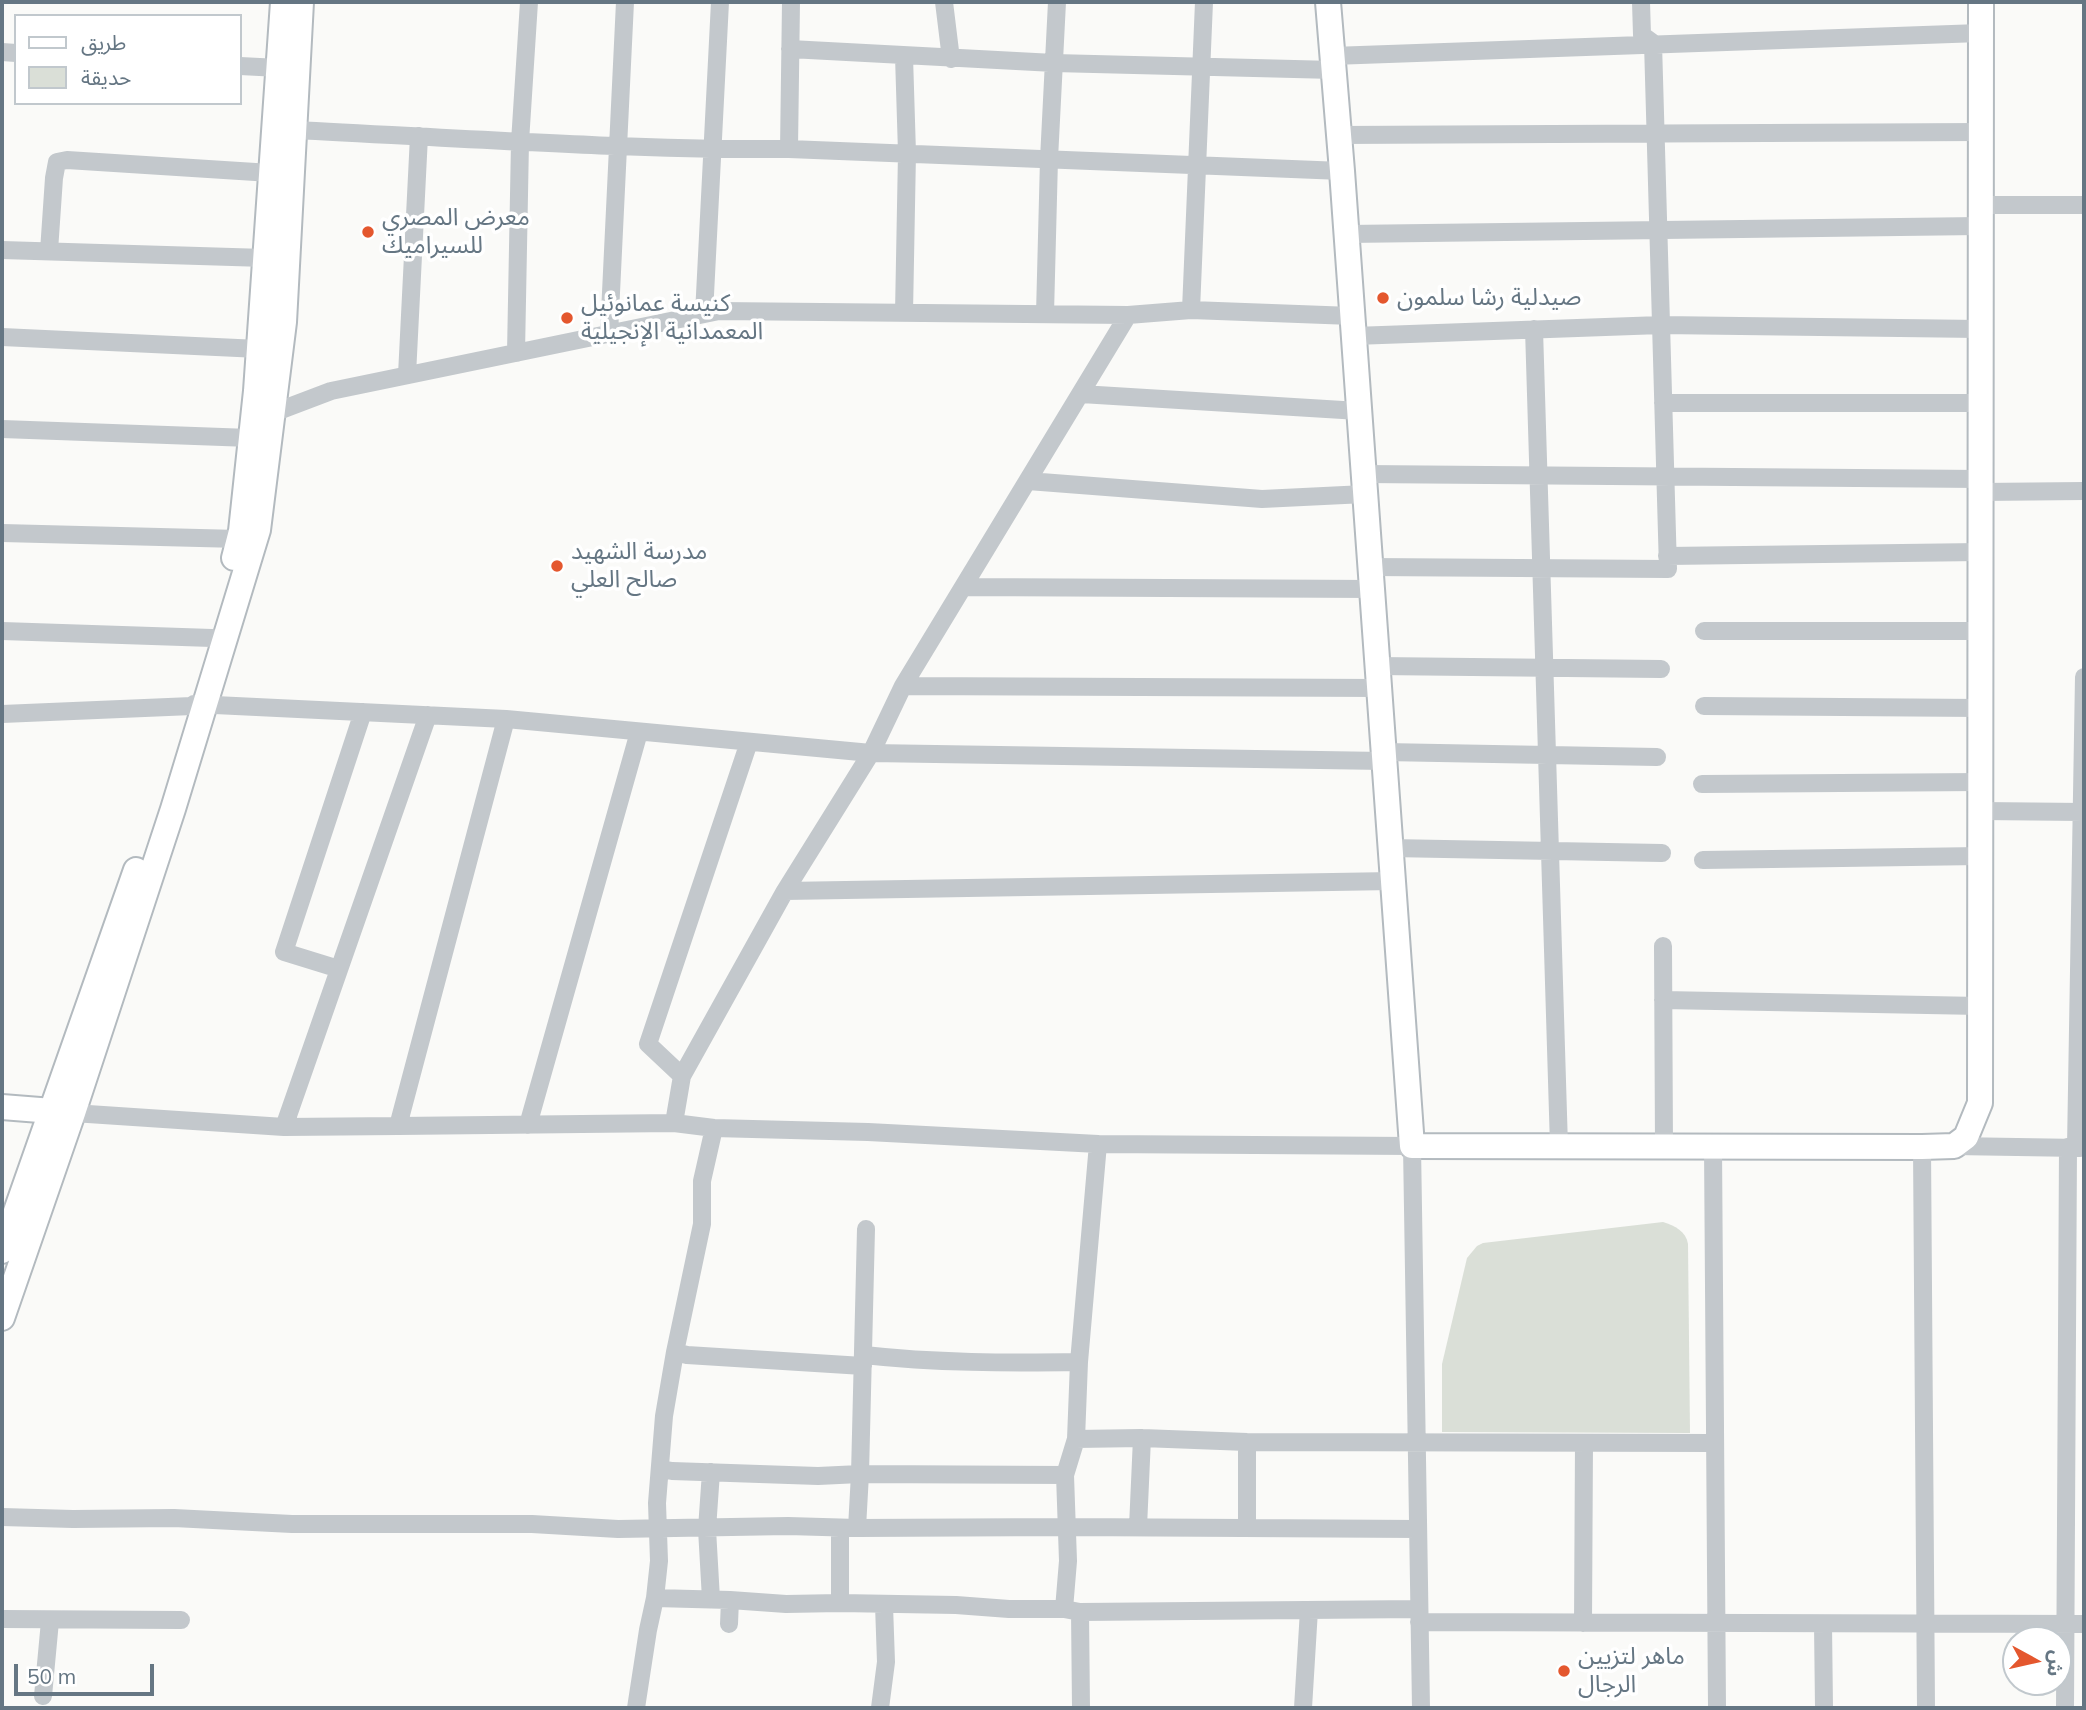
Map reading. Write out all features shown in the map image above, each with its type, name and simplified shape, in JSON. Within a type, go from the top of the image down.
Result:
[{"type":"street","points":[[2,1251],[61,1112],[173,809],[212,638],[239,539],[259,349],[283,2]]},
{"type":"street","points":[[196,705],[258,530],[284,322],[301,2]]},
{"type":"street","points":[[516,353],[520,142],[528,2]]},
{"type":"street","points":[[609,334],[625,2]]},
{"type":"street","points":[[704,314],[720,2]]},
{"type":"street","points":[[789,149],[791,2]]},
{"type":"street","points":[[944,2],[951,59]]},
{"type":"street","points":[[1045,314],[1057,2]]},
{"type":"street","points":[[1191,310],[1204,2]]},
{"type":"street","points":[[1328,2],[1412,1146],[1421,1708]]},
{"type":"street","points":[[1641,2],[1642,35],[1653,43]]},
{"type":"street","points":[[1954,1146],[1966,1137],[1980,1103],[1981,2]]},
{"type":"street","points":[[790,49],[951,59],[1201,66],[1333,63],[1653,43],[1980,33]]},
{"type":"street","points":[[963,587],[1371,578],[1541,568],[1668,569],[1653,43]]},
{"type":"street","points":[[904,313],[907,153],[905,56]]},
{"type":"street","points":[[242,66],[279,68]]},
{"type":"street","points":[[294,130],[520,142],[907,153],[1342,171]]},
{"type":"street","points":[[1339,135],[1980,132]]},
{"type":"street","points":[[407,375],[419,136]]},
{"type":"street","points":[[49,251],[57,162],[66,160],[271,173]]},
{"type":"street","points":[[1347,234],[1658,230],[1980,216],[2084,205]]},
{"type":"street","points":[[2,250],[265,258]]},
{"type":"street","points":[[273,413],[331,391],[719,311],[1129,315],[1191,310],[1353,326],[1534,329],[1661,325],[1979,329]]},
{"type":"street","points":[[674,1123],[682,1076],[785,891],[871,752],[903,686],[1129,315]]},
{"type":"street","points":[[1534,329],[1559,1146]]},
{"type":"street","points":[[2,337],[259,349]]},
{"type":"street","points":[[1081,394],[1359,411]]},
{"type":"street","points":[[1663,403],[1979,403]]},
{"type":"street","points":[[2,429],[250,438]]},
{"type":"street","points":[[1028,481],[1262,499],[1364,484],[1538,475],[1980,485],[2084,491]]},
{"type":"street","points":[[2,533],[239,539]]},
{"type":"street","points":[[1667,556],[1980,552]]},
{"type":"street","points":[[2,631],[212,638]]},
{"type":"street","points":[[1704,631],[1980,631]]},
{"type":"street","points":[[903,686],[1378,677],[1544,667],[1661,668]]},
{"type":"street","points":[[2065,1708],[2076,1326],[2076,1147],[2084,677]]},
{"type":"street","points":[[2,714],[196,705],[363,712],[506,719],[871,752],[1657,757]]},
{"type":"street","points":[[1704,706],[1980,708]]},
{"type":"street","points":[[340,969],[284,952],[363,712]]},
{"type":"street","points":[[284,1127],[428,715]]},
{"type":"street","points":[[398,1126],[506,719]]},
{"type":"street","points":[[528,1125],[639,732]]},
{"type":"street","points":[[682,1076],[648,1044],[749,742]]},
{"type":"street","points":[[1702,784],[1980,782]]},
{"type":"street","points":[[1980,811],[2083,812]]},
{"type":"street","points":[[1390,848],[1662,853]]},
{"type":"street","points":[[1703,860],[1980,856]]},
{"type":"street","points":[[785,891],[1393,881]]},
{"type":"street","points":[[1663,946],[1664,1146]]},
{"type":"street","points":[[1663,1000],[1980,1006]]},
{"type":"street","points":[[2,1107],[284,1127],[674,1123],[714,1128],[868,1132],[1098,1144],[2076,1147]]},
{"type":"street","points":[[2,1318],[61,1112]]},
{"type":"street","points":[[636,1708],[648,1630],[656,1598],[659,1561],[657,1503],[664,1416],[702,1224],[702,1181],[714,1128]]},
{"type":"street","points":[[1081,1708],[1068,1561],[1065,1475],[1076,1438],[1079,1362],[1098,1144]]},
{"type":"street","points":[[1713,1146],[1717,1708]]},
{"type":"street","points":[[1922,1147],[1926,1708]]},
{"type":"street","points":[[840,1603],[848,1528],[860,1474],[866,1229]]},
{"type":"street","points":[[675,1352],[864,1360],[1079,1362]]},
{"type":"street","points":[[1076,1438],[1247,1442],[1715,1443]]},
{"type":"street","points":[[1138,1527],[1142,1438]]},
{"type":"street","points":[[1247,1442],[1247,1528]]},
{"type":"street","points":[[1583,1623],[1584,1443]]},
{"type":"street","points":[[661,1469],[818,1476],[1065,1475]]},
{"type":"street","points":[[710,1599],[707,1528],[711,1472]]},
{"type":"street","points":[[2,1517],[174,1518],[292,1524],[532,1524],[618,1529],[788,1526],[1418,1529]]},
{"type":"street","points":[[656,1598],[786,1604],[840,1603],[1072,1610],[1309,1610],[1583,1623],[2084,1624]]},
{"type":"street","points":[[729,1624],[730,1600]]},
{"type":"street","points":[[880,1708],[887,1662],[884,1605]]},
{"type":"street","points":[[1303,1708],[1309,1610]]},
{"type":"street","points":[[2,1619],[181,1620]]},
{"type":"street","points":[[43,1696],[50,1621]]},
{"type":"street","points":[[1823,1624],[1824,1708]]},
{"type":"green space","points":[[1663,1222],[1679,1230],[1688,1244],[1690,1433],[1442,1432],[1442,1364],[1467,1258],[1477,1246],[1483,1243]]},
{"type":"place","name":"معرض المصري للسيراميك","points":[[368,232]]},
{"type":"place","name":"صيدلية رشا سلمون","points":[[1383,298]]},
{"type":"place","name":"كنيسة عمانوئيل المعمدانية الإنجيلية","points":[[567,318]]},
{"type":"place","name":"مدرسة الشهيد صالح العلي","points":[[557,566]]},
{"type":"place","name":"ماهر لتزيين الرجال","points":[[1564,1671]]}]
